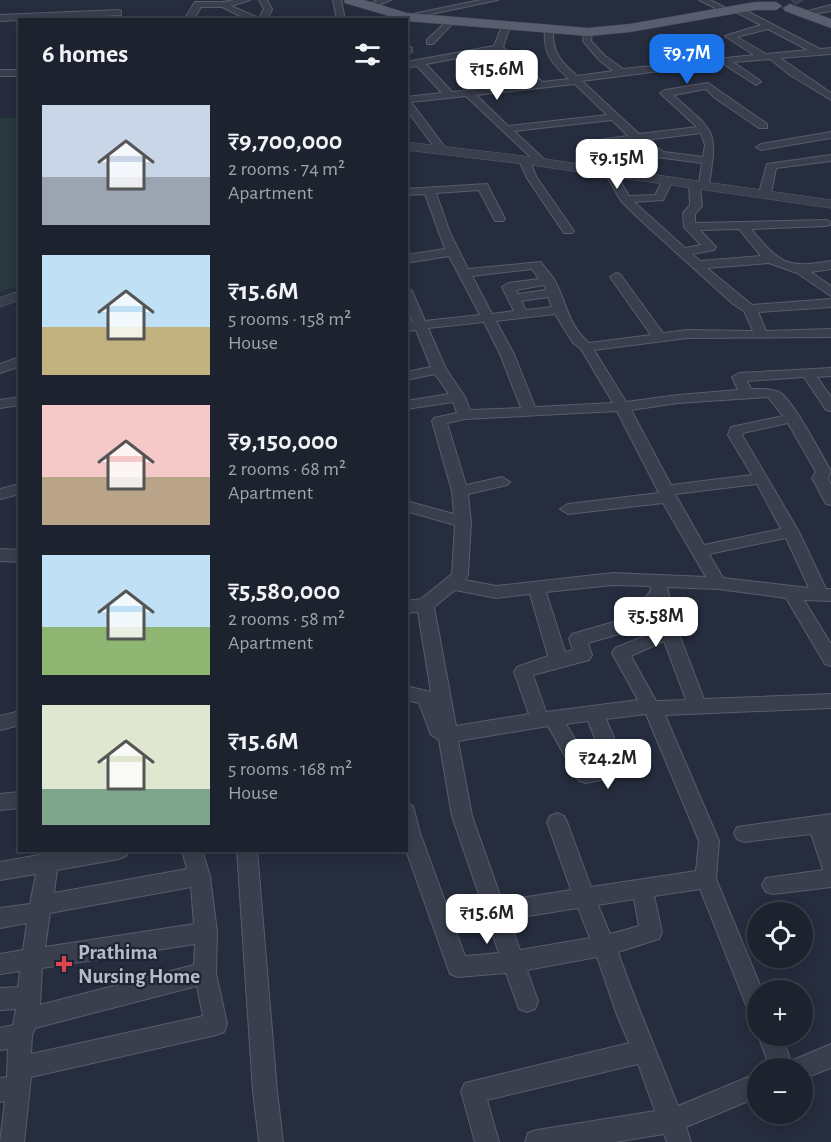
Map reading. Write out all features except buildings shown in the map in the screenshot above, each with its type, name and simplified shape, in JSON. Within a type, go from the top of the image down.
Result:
[{"type":"main road","points":[[350,0],[408,17],[588,32],[630,28],[737,9],[787,3],[831,24]]},
{"type":"main road","points":[[368,2],[408,17],[541,25],[610,26],[720,8],[787,3],[831,19]]},
{"type":"street","points":[[189,18],[198,4],[223,5],[246,0]]},
{"type":"street","points":[[263,18],[268,9],[264,0]]},
{"type":"street","points":[[337,0],[342,18]]},
{"type":"street","points":[[368,2],[387,0]]},
{"type":"street","points":[[408,17],[472,2],[494,0]]},
{"type":"street","points":[[703,0],[720,8]]},
{"type":"street","points":[[472,2],[479,20]]},
{"type":"street","points":[[223,5],[252,18]]},
{"type":"street","points":[[812,11],[831,8]]},
{"type":"street","points":[[737,9],[777,28],[831,60]]},
{"type":"street","points":[[0,18],[117,13]]},
{"type":"street","points":[[430,42],[450,21]]},
{"type":"street","points":[[498,48],[506,26]]},
{"type":"street","points":[[769,26],[729,36],[768,56],[831,97]]},
{"type":"street","points":[[549,30],[547,47],[550,56],[636,139],[662,154],[708,161]]},
{"type":"street","points":[[588,32],[587,41],[591,48],[622,73],[654,82],[708,86]]},
{"type":"street","points":[[498,48],[513,59],[514,63],[519,63],[539,84]]},
{"type":"street","points":[[408,64],[498,48]]},
{"type":"street","points":[[654,82],[685,64],[831,51]]},
{"type":"street","points":[[505,89],[479,62],[508,57]]},
{"type":"street","points":[[725,61],[756,82]]},
{"type":"street","points":[[418,62],[449,95]]},
{"type":"street","points":[[685,64],[718,96],[763,126]]},
{"type":"street","points":[[0,73],[18,73]]},
{"type":"street","points":[[408,101],[622,73]]},
{"type":"street","points":[[654,82],[705,129],[710,146],[708,161],[697,196],[694,198],[696,206],[689,213],[690,226],[710,247],[683,252]]},
{"type":"street","points":[[468,93],[542,162]]},
{"type":"street","points":[[408,104],[442,150]]},
{"type":"street","points":[[506,129],[615,117]]},
{"type":"street","points":[[596,143],[705,129]]},
{"type":"street","points":[[761,147],[831,135]]},
{"type":"street","points":[[408,146],[542,162],[667,182],[699,184],[826,203],[829,226],[690,226]]},
{"type":"street","points":[[765,193],[771,166],[831,158]]},
{"type":"street","points":[[524,160],[532,178],[568,231]]},
{"type":"street","points":[[610,173],[625,200],[736,301],[750,309],[831,303]]},
{"type":"street","points":[[625,200],[659,198],[667,182]]},
{"type":"street","points":[[408,192],[483,186],[499,219]]},
{"type":"street","points":[[430,190],[436,214],[452,252],[507,354],[529,411]]},
{"type":"street","points":[[742,226],[770,259]]},
{"type":"street","points":[[408,259],[452,252]]},
{"type":"street","points":[[696,265],[770,259],[801,270],[831,292]]},
{"type":"street","points":[[464,273],[537,265],[559,309],[578,340],[586,347],[622,406],[667,494],[718,583]]},
{"type":"street","points":[[801,270],[831,265]]},
{"type":"street","points":[[522,315],[512,292],[501,277],[547,282]]},
{"type":"street","points":[[616,278],[659,337]]},
{"type":"street","points":[[512,292],[547,282]]},
{"type":"street","points":[[0,303],[18,296]]},
{"type":"street","points":[[408,301],[413,326],[458,398],[465,415]]},
{"type":"street","points":[[413,326],[559,309]]},
{"type":"street","points":[[750,309],[761,335]]},
{"type":"street","points":[[586,347],[687,334],[831,333]]},
{"type":"street","points":[[0,369],[18,362]]},
{"type":"street","points":[[408,376],[439,369]]},
{"type":"street","points":[[746,394],[739,377],[831,372]]},
{"type":"street","points":[[808,373],[831,406]]},
{"type":"street","points":[[527,1001],[515,961],[462,816],[447,735],[416,606],[452,584],[460,575],[463,522],[460,491],[439,421],[465,415],[622,406],[746,394],[774,394],[779,397],[824,472],[819,478],[831,500]]},
{"type":"street","points":[[408,405],[458,398]]},
{"type":"street","points":[[0,404],[18,401]]},
{"type":"street","points":[[792,418],[736,430],[735,435],[825,594]]},
{"type":"street","points":[[568,509],[762,480]]},
{"type":"street","points":[[460,491],[501,482]]},
{"type":"street","points":[[0,494],[18,490]]},
{"type":"street","points":[[408,506],[463,522]]},
{"type":"street","points":[[699,551],[791,532]]},
{"type":"street","points":[[0,555],[18,556]]},
{"type":"street","points":[[452,584],[496,592],[613,579],[658,587],[718,583],[825,594]]},
{"type":"street","points":[[536,587],[547,616],[558,660]]},
{"type":"street","points":[[594,713],[617,769],[586,775],[546,719],[523,672],[558,660],[583,655],[578,639],[644,620],[644,611],[658,587]]},
{"type":"street","points":[[658,587],[668,629],[698,706]]},
{"type":"street","points":[[791,592],[831,659]]},
{"type":"street","points":[[644,611],[657,638],[621,653],[652,707],[709,841],[706,879],[747,980]]},
{"type":"street","points":[[408,693],[426,697],[438,730],[447,735],[546,719],[652,707],[831,701]]},
{"type":"street","points":[[0,723],[18,718]]},
{"type":"street","points":[[0,802],[18,800]]},
{"type":"street","points":[[557,822],[584,898],[605,947],[628,1015],[645,1051],[675,1131]]},
{"type":"street","points":[[744,833],[825,823],[831,865]]},
{"type":"street","points":[[408,826],[458,968],[605,947],[651,932],[642,888]]},
{"type":"street","points":[[0,871],[49,857],[99,852]]},
{"type":"street","points":[[13,1082],[216,1024],[206,973],[206,932],[200,876],[193,852]]},
{"type":"street","points":[[247,852],[265,1092],[271,1142]]},
{"type":"street","points":[[12,1142],[13,1082],[19,1022],[49,857]]},
{"type":"street","points":[[0,918],[200,876]]},
{"type":"street","points":[[773,885],[831,878]]},
{"type":"street","points":[[497,911],[706,879]]},
{"type":"street","points":[[0,964],[206,932]]},
{"type":"street","points":[[19,1022],[206,973]]},
{"type":"street","points":[[0,999],[19,1022]]},
{"type":"street","points":[[487,1142],[473,1091],[645,1051]]},
{"type":"street","points":[[813,1063],[831,1056]]},
{"type":"street","points":[[537,1142],[675,1131],[747,1091]]},
{"type":"shaded area","points":[[0,118],[18,118],[18,286],[0,292]]},
{"type":"place","name":"Prathima Nursing Home","points":[[64,964]]}]
